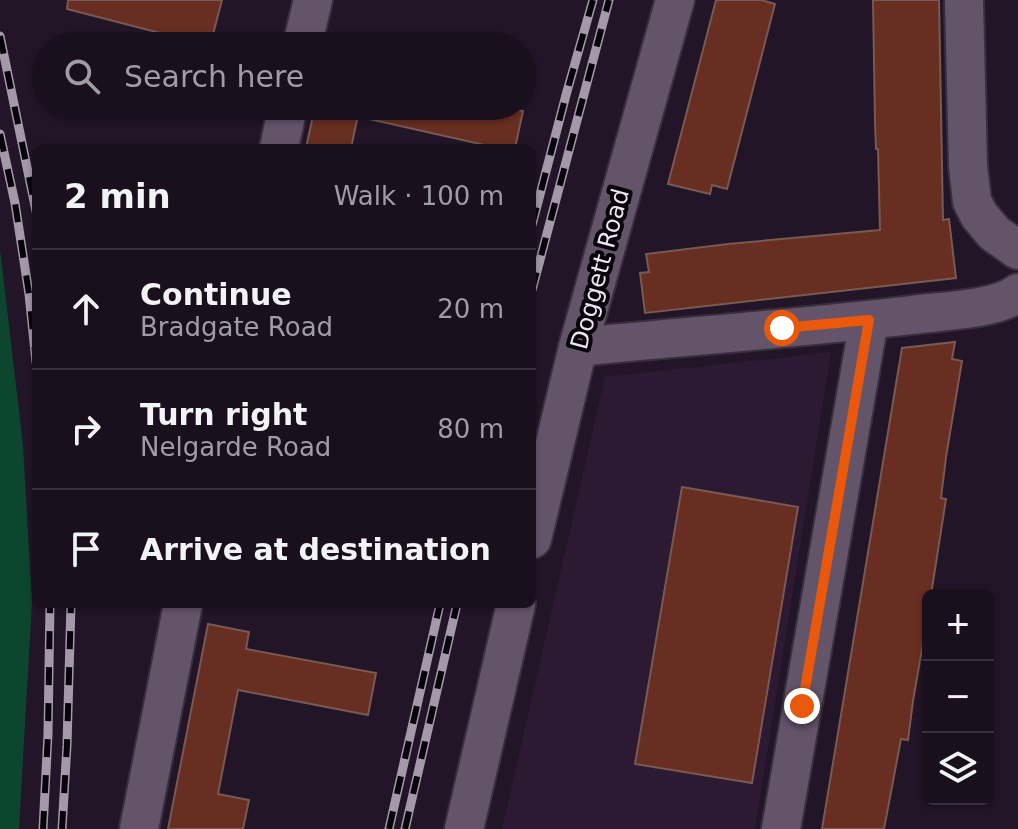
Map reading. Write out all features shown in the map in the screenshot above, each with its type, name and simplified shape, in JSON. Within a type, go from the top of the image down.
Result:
[{"type":"street","points":[[305,32],[313,0]]},
{"type":"street","name":"Doggett Road","points":[[536,522],[578,347],[675,0]]},
{"type":"street","points":[[964,0],[968,166],[972,201],[994,233],[1018,250]]},
{"type":"street","points":[[280,144],[285,120]]},
{"type":"street","points":[[578,347],[869,320],[982,306],[1018,293]]},
{"type":"street","points":[[781,829],[869,320]]},
{"type":"street","points":[[139,829],[182,608]]},
{"type":"street","points":[[464,829],[515,608]]},
{"type":"shaded area","points":[[831,352],[755,829],[502,829],[605,377]]},
{"type":"green space","points":[[0,249],[23,445],[32,602],[19,829],[0,829]]},
{"type":"building","points":[[68,0],[222,0],[214,32],[156,32],[67,9]]},
{"type":"building","points":[[716,0],[761,0],[775,4],[727,189],[712,185],[710,194],[668,184]]},
{"type":"building","points":[[873,0],[939,0],[943,220],[949,219],[956,278],[645,313],[640,273],[649,272],[646,254],[880,230]]},
{"type":"building","points":[[312,120],[357,120],[352,144],[307,144]]},
{"type":"building","points":[[373,120],[521,120],[516,144],[480,144]]},
{"type":"building","points":[[955,342],[952,359],[962,361],[946,457],[941,498],[946,499],[932,589],[922,589],[922,649],[908,740],[901,739],[884,829],[822,829],[902,348]]},
{"type":"building","points":[[682,487],[798,507],[752,783],[635,764]]},
{"type":"building","points":[[208,624],[249,632],[246,649],[376,673],[368,715],[238,690],[218,794],[249,800],[243,829],[168,829]]},
{"type":"railway","points":[[536,210],[593,0]]},
{"type":"railway","points":[[536,275],[609,0]]},
{"type":"railway","points":[[0,36],[32,192]]},
{"type":"railway","points":[[0,134],[15,203],[32,323]]},
{"type":"railway","points":[[43,829],[50,608]]},
{"type":"railway","points":[[62,829],[71,608]]},
{"type":"railway","points":[[389,829],[439,608]]},
{"type":"railway","points":[[405,829],[456,608]]},
{"type":"route","points":[[782,328],[869,320],[802,706]]}]
